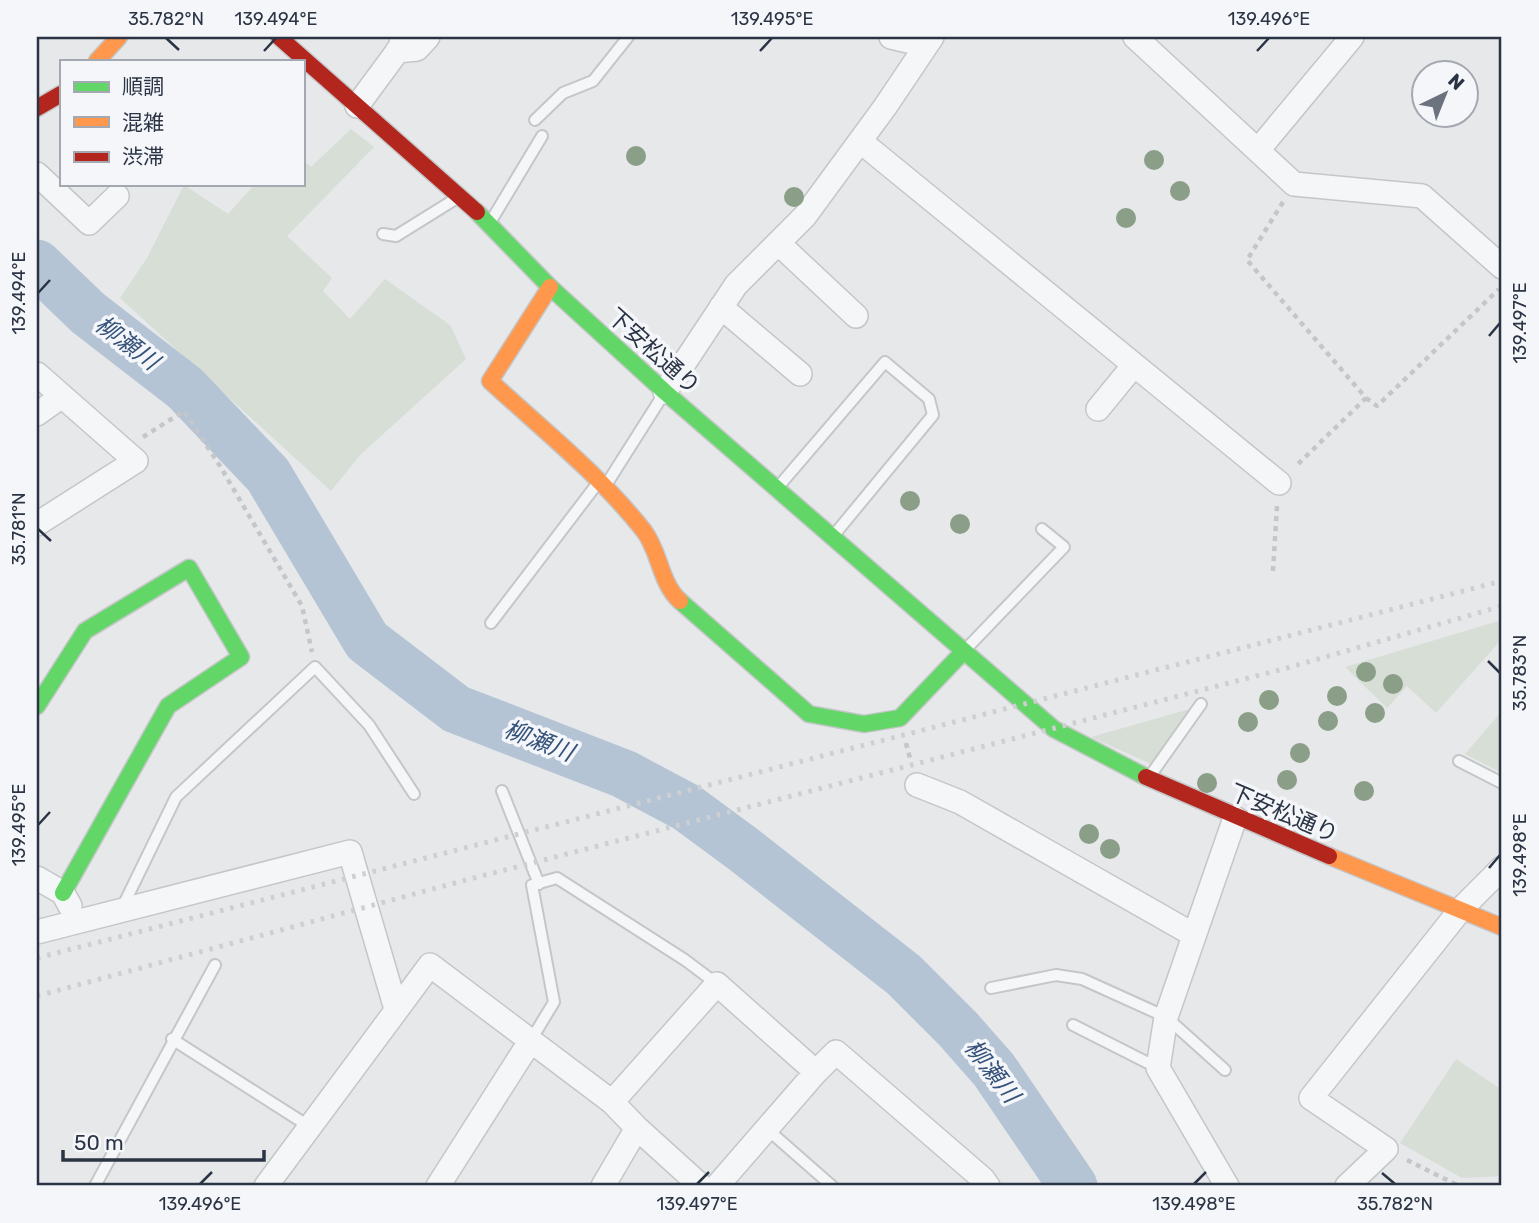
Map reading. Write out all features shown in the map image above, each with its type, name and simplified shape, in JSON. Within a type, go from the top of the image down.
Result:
[{"type":"street","points":[[98,60],[119,37]]},
{"type":"street","name":"下安松通り","points":[[279,37],[490,223],[550,287],[665,392],[1054,729],[1149,779],[1235,818],[1502,927]]},
{"type":"street","points":[[357,106],[399,44],[417,49],[428,37]]},
{"type":"street","points":[[665,392],[736,285],[805,216],[928,41],[891,37]]},
{"type":"street","points":[[1135,37],[1294,184],[1422,196],[1502,267]]},
{"type":"street","points":[[1258,150],[1352,37]]},
{"type":"street","points":[[37,108],[60,95]]},
{"type":"street","points":[[860,141],[1279,484]]},
{"type":"street","points":[[37,174],[89,223],[117,196]]},
{"type":"street","points":[[778,243],[856,316]]},
{"type":"street","points":[[550,287],[490,381],[602,485],[646,533],[671,593],[809,714],[864,724],[900,718],[964,651]]},
{"type":"street","points":[[721,307],[800,374]]},
{"type":"street","points":[[1098,409],[1133,365]]},
{"type":"street","points":[[37,374],[136,461],[37,524]]},
{"type":"street","points":[[37,414],[62,396]]},
{"type":"street","points":[[37,706],[85,631],[190,568],[240,657],[168,706],[63,893]]},
{"type":"street","points":[[917,785],[960,802],[1194,935]]},
{"type":"street","points":[[1227,1186],[1158,1068],[1166,1017],[1235,818]]},
{"type":"street","points":[[37,932],[350,852],[396,1009]]},
{"type":"street","points":[[1347,1186],[1386,1149],[1311,1098],[1461,909],[1502,868]]},
{"type":"street","points":[[37,878],[63,893],[78,922]]},
{"type":"street","points":[[266,1186],[430,965],[611,1102],[701,1186]]},
{"type":"street","points":[[611,1102],[717,984],[816,1072]]},
{"type":"street","points":[[438,1186],[531,1040]]},
{"type":"street","points":[[717,1186],[836,1052],[988,1186]]},
{"type":"street","points":[[603,1186],[637,1128]]},
{"type":"lane","points":[[535,120],[563,93],[593,81],[628,37]]},
{"type":"lane","points":[[490,223],[542,136]]},
{"type":"lane","points":[[383,234],[396,236],[459,196]]},
{"type":"lane","points":[[777,488],[885,362],[920,391],[929,399],[933,415],[833,536]]},
{"type":"lane","points":[[491,623],[602,485],[665,392]]},
{"type":"lane","points":[[964,651],[1064,547],[1042,529]]},
{"type":"lane","points":[[121,910],[176,797],[315,667],[369,725],[414,794]]},
{"type":"lane","points":[[1149,779],[1202,704]]},
{"type":"lane","points":[[1459,761],[1502,783]]},
{"type":"lane","points":[[502,791],[539,884]]},
{"type":"lane","points":[[531,1040],[554,1002],[532,885],[557,878],[685,960],[717,984]]},
{"type":"lane","points":[[95,1186],[172,1039],[215,965]]},
{"type":"lane","points":[[991,988],[1056,975],[1082,979],[1166,1017],[1225,1070]]},
{"type":"lane","points":[[1073,1025],[1158,1068]]},
{"type":"lane","points":[[172,1039],[310,1127]]},
{"type":"lane","points":[[767,1129],[832,1186]]},
{"type":"path","points":[[1294,184],[1247,260],[1366,398],[1377,406],[1502,286]]},
{"type":"path","points":[[1273,571],[1279,484],[1366,398]]},
{"type":"path","points":[[123,450],[184,411],[220,466],[302,606],[315,667]]},
{"type":"path","points":[[900,718],[917,785]]},
{"type":"path","points":[[1386,1149],[1459,1186]]},
{"type":"shaded area","points":[[351,129],[374,147],[287,236],[332,278],[323,291],[350,319],[385,279],[450,325],[466,359],[360,455],[331,491],[120,298],[147,258],[183,186],[228,214],[253,186],[304,186],[304,161],[311,167]]},
{"type":"shaded area","points":[[1502,620],[1502,639],[1436,713],[1407,686],[1387,708],[1345,667]]},
{"type":"shaded area","points":[[1190,709],[1151,764],[1091,737]]},
{"type":"shaded area","points":[[1502,711],[1502,773],[1465,754]]},
{"type":"shaded area","points":[[1456,1059],[1502,1090],[1502,1176],[1462,1178],[1400,1143]]},
{"type":"waterway","name":"柳瀬川","points":[[37,264],[88,313],[185,388],[268,475],[367,641],[456,709],[624,774],[686,807],[743,849],[904,975],[958,1029],[994,1070],[1073,1186]]},
{"type":"railway","points":[[37,958],[1502,581]]},
{"type":"railway","points":[[37,996],[466,880],[1287,668],[1502,606]]},
{"type":"traffic: fast","points":[[477,212],[550,287],[665,392],[1054,729],[1146,777]]},
{"type":"traffic: fast","points":[[37,706],[85,631],[189,568],[241,657],[168,706],[63,893]]},
{"type":"traffic: fast","points":[[680,601],[809,714],[864,724],[900,718],[964,651]]},
{"type":"traffic: slow","points":[[98,60],[119,37]]},
{"type":"traffic: slow","points":[[550,287],[490,381],[570,453],[627,510],[649,539],[668,585],[680,601]]},
{"type":"traffic: slow","points":[[1329,856],[1502,927]]},
{"type":"traffic: jam","points":[[279,37],[477,212]]},
{"type":"traffic: jam","points":[[37,108],[60,95]]},
{"type":"traffic: jam","points":[[1146,777],[1329,856]]}]
